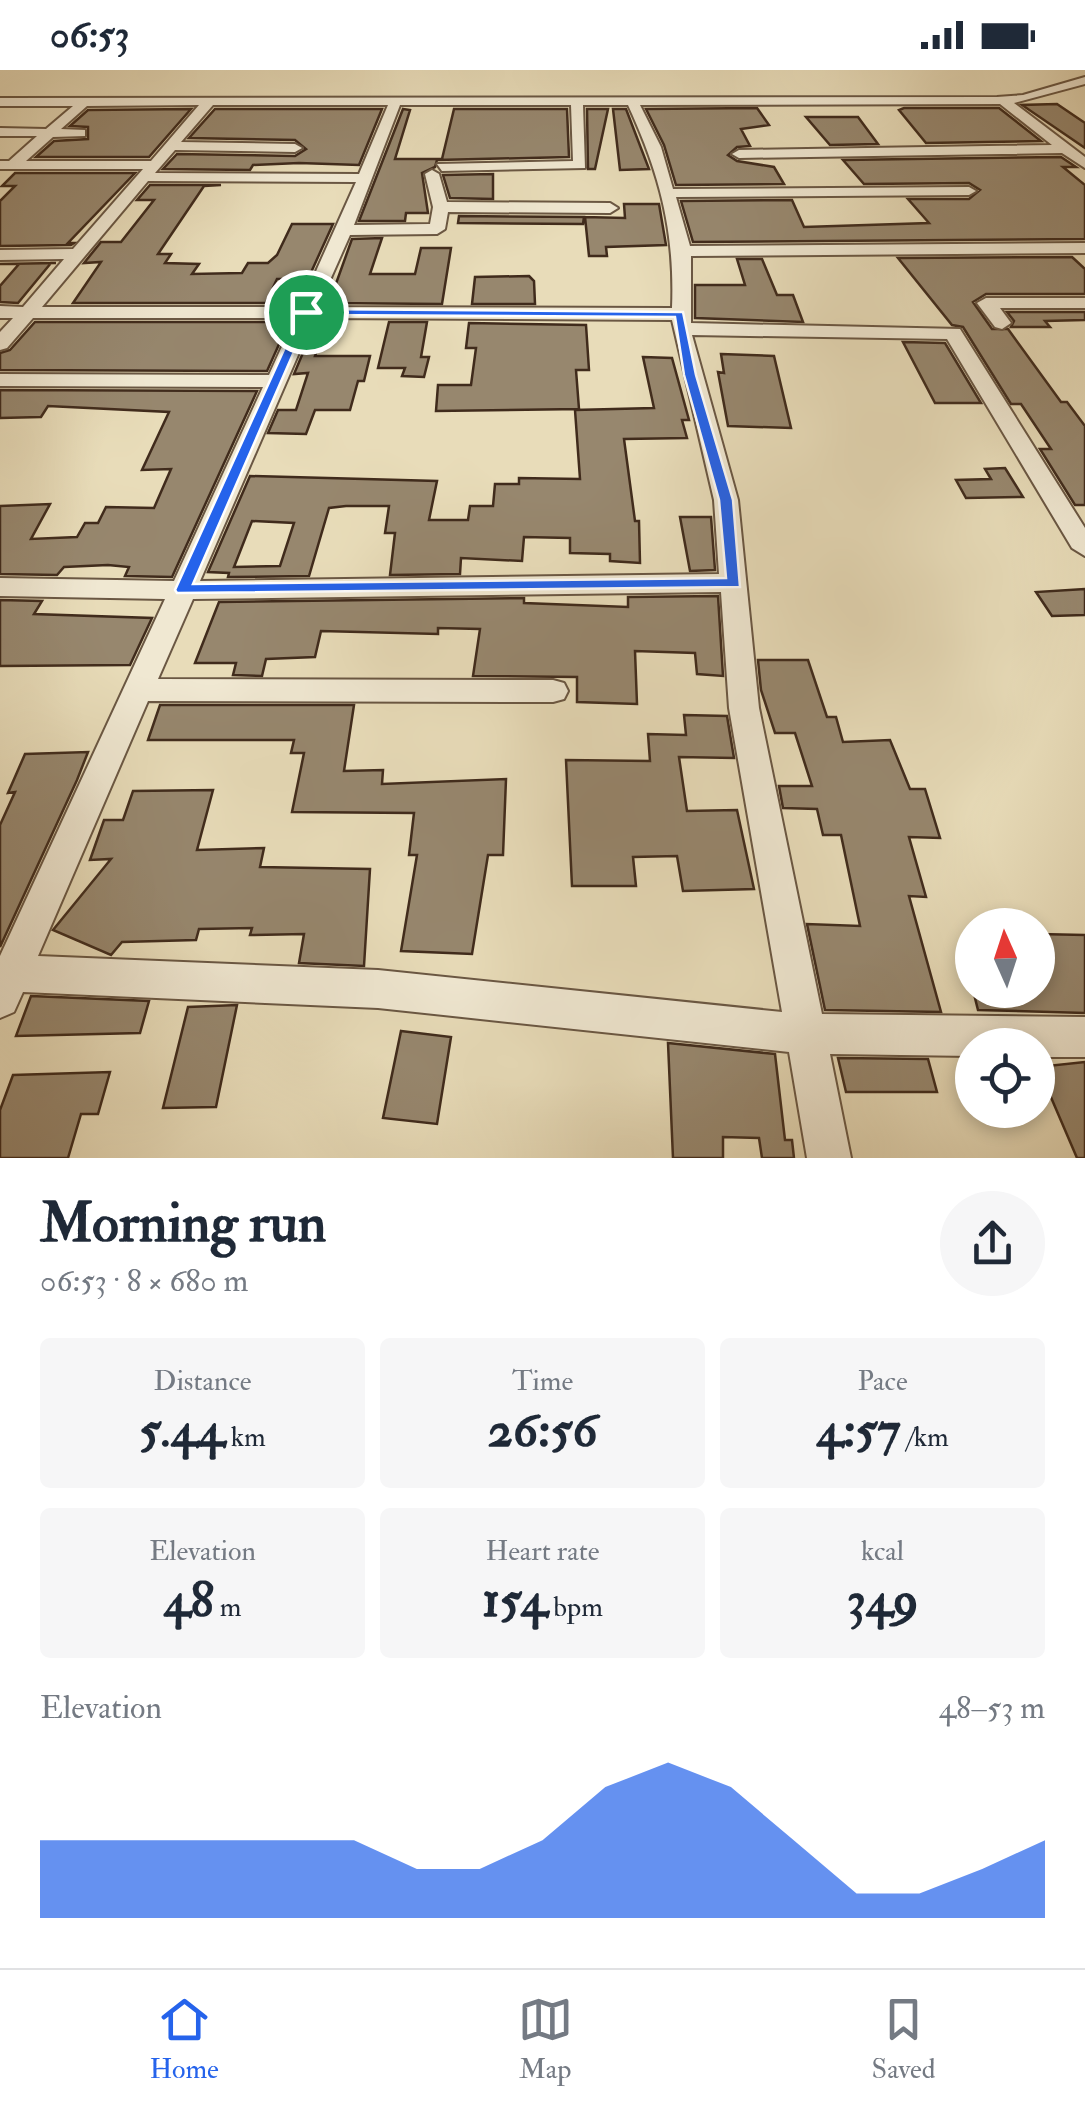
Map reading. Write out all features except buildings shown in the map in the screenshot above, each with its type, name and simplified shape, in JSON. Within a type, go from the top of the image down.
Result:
[{"type":"street","points":[[1020,100],[1085,80]]},
{"type":"street","points":[[344,230],[434,229],[441,207],[437,170],[580,165],[577,101]]},
{"type":"street","points":[[632,101],[654,147],[682,251],[681,322],[726,500],[744,708],[802,1034],[829,1158]]},
{"type":"street","points":[[1003,101],[1083,161]]},
{"type":"street","points":[[0,102],[1070,102]]},
{"type":"street","points":[[7,165],[53,132],[84,102]]},
{"type":"street","points":[[0,344],[209,102]]},
{"type":"street","points":[[394,102],[344,230],[6,986],[378,989],[802,1034],[1085,1037]]},
{"type":"street","points":[[0,132],[80,133]]},
{"type":"street","points":[[172,146],[294,148]]},
{"type":"street","points":[[739,154],[1066,149]]},
{"type":"street","points":[[7,165],[362,178]]},
{"type":"street","points":[[668,193],[969,191]]},
{"type":"street","points":[[441,207],[610,208]]},
{"type":"street","points":[[1065,248],[1085,267]]},
{"type":"street","points":[[682,251],[1085,248]]},
{"type":"street","points":[[0,255],[78,254]]},
{"type":"street","points":[[1002,323],[986,303],[1085,303]]},
{"type":"street","points":[[0,312],[306,312],[953,333],[1085,548]]},
{"type":"street","points":[[0,380],[276,381]]},
{"type":"street","points":[[0,587],[182,590],[735,583]]},
{"type":"street","points":[[140,690],[553,691]]},
{"type":"route","points":[[306,312],[680,314],[690,375],[726,500],[735,583],[182,590],[306,312]]}]
